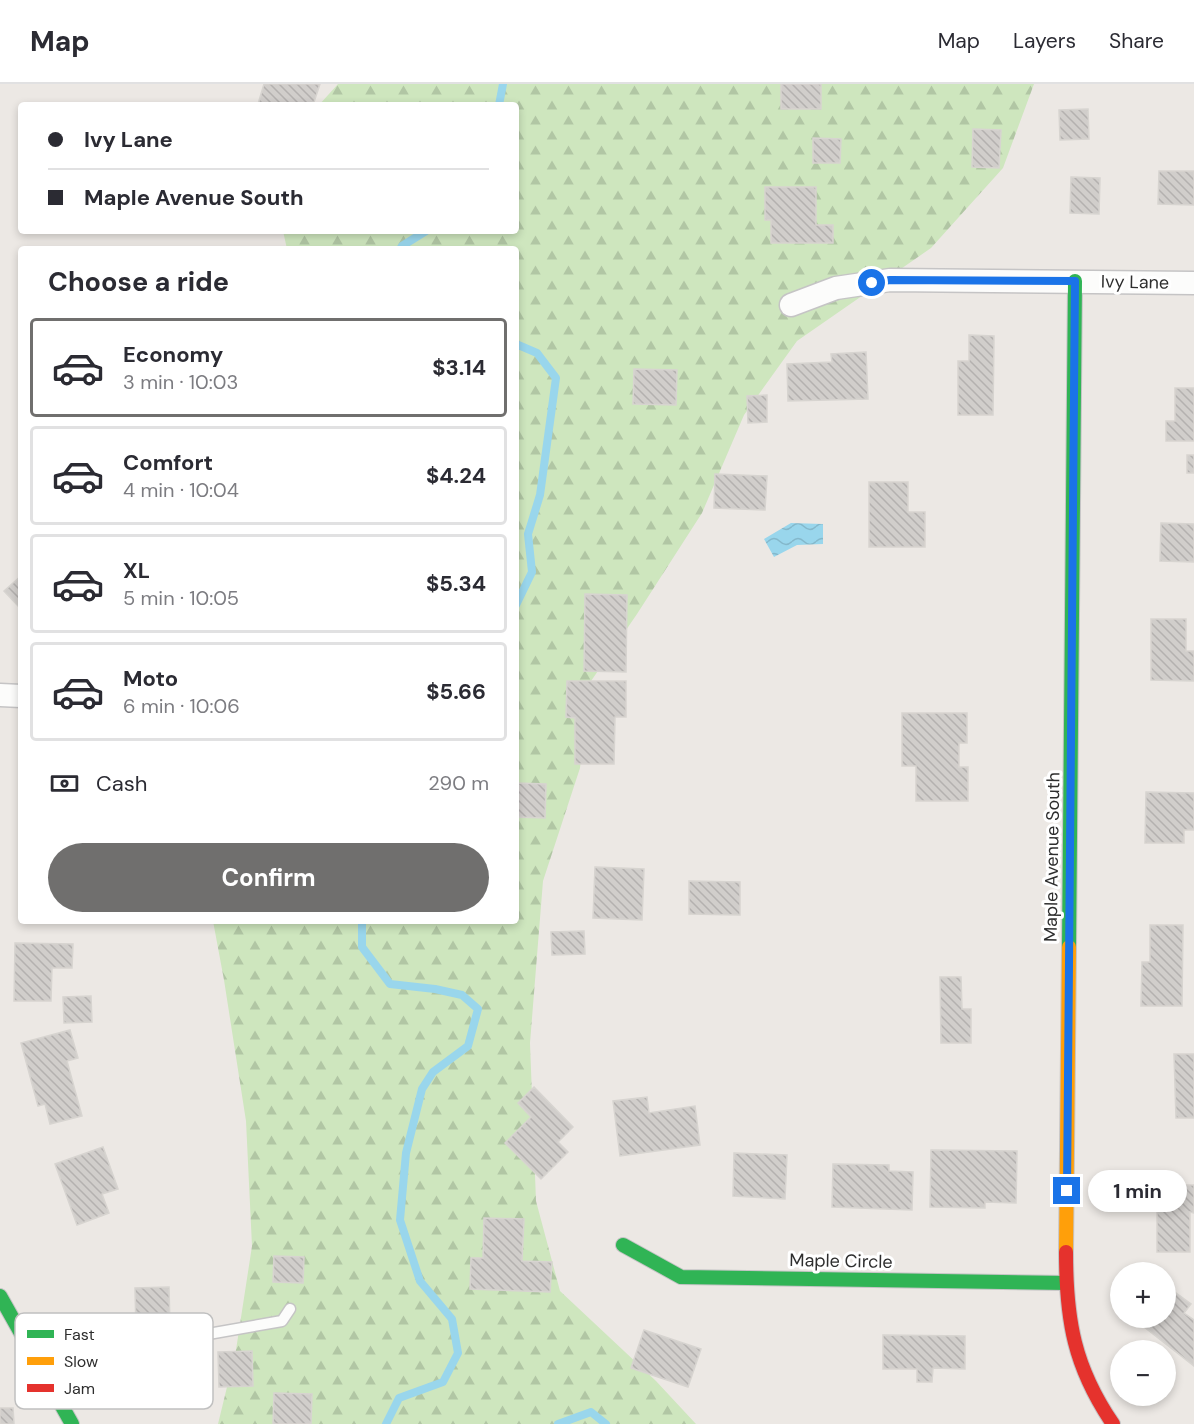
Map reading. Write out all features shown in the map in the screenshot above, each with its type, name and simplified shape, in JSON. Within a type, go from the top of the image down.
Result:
[{"type":"street","name":"Ivy Lane","points":[[791,305],[836,288],[890,280],[1194,283]]},
{"type":"street","name":"Maple Avenue South","points":[[1075,281],[1066,1283],[1071,1329],[1082,1370],[1098,1403],[1113,1424]]},
{"type":"street","points":[[0,695],[18,696]]},
{"type":"street","name":"Maple Circle","points":[[623,1245],[681,1276],[1066,1283]]},
{"type":"street","points":[[0,1296],[15,1323]]},
{"type":"street","points":[[63,1409],[72,1424]]},
{"type":"lane","points":[[213,1333],[282,1321],[290,1309]]},
{"type":"green space","points":[[338,84],[1034,84],[1003,168],[931,248],[797,341],[744,415],[702,513],[589,684],[580,768],[543,881],[530,1043],[536,1201],[560,1291],[656,1381],[696,1424],[218,1424],[236,1350],[252,1246],[246,1121],[214,924],[519,924],[519,246],[286,246],[284,234],[519,234],[519,102],[322,102]]},
{"type":"water","points":[[791,523],[823,524],[823,544],[797,545],[774,557],[764,539]]},
{"type":"building","points":[[264,84],[320,84],[314,102],[259,102]]},
{"type":"building","points":[[781,84],[821,84],[821,109],[781,109]]},
{"type":"building","points":[[1088,109],[1089,139],[1060,140],[1059,110]]},
{"type":"building","points":[[973,129],[1001,130],[999,168],[972,167]]},
{"type":"building","points":[[813,138],[841,139],[840,163],[813,163]]},
{"type":"building","points":[[1159,171],[1194,171],[1194,205],[1158,204]]},
{"type":"building","points":[[1071,177],[1100,178],[1099,214],[1070,213]]},
{"type":"building","points":[[765,187],[816,187],[816,225],[833,225],[833,243],[771,243],[771,220],[765,220]]},
{"type":"building","points":[[969,335],[994,336],[993,415],[958,415],[958,361],[969,361]]},
{"type":"building","points":[[866,352],[868,399],[788,401],[787,364],[832,362],[831,354]]},
{"type":"building","points":[[634,369],[677,370],[676,405],[633,404]]},
{"type":"building","points":[[1175,388],[1194,388],[1194,441],[1166,441],[1166,421],[1175,421]]},
{"type":"building","points":[[767,395],[767,422],[748,423],[747,396]]},
{"type":"building","points":[[1187,455],[1194,455],[1194,473],[1187,473]]},
{"type":"building","points":[[715,474],[767,476],[765,510],[714,508]]},
{"type":"building","points":[[869,482],[908,482],[908,512],[925,512],[925,547],[869,547]]},
{"type":"building","points":[[1161,523],[1194,524],[1194,562],[1160,561]]},
{"type":"building","points":[[18,579],[18,606],[4,591]]},
{"type":"building","points":[[585,594],[627,595],[626,672],[584,671]]},
{"type":"building","points":[[1151,619],[1186,619],[1186,651],[1194,651],[1194,681],[1151,680]]},
{"type":"building","points":[[567,681],[626,681],[626,717],[615,717],[614,764],[575,764],[575,718],[566,717]]},
{"type":"building","points":[[902,713],[967,713],[967,743],[959,743],[959,767],[968,767],[968,801],[916,801],[916,766],[902,766]]},
{"type":"building","points":[[519,783],[546,784],[545,818],[519,817]]},
{"type":"building","points":[[1146,792],[1194,793],[1194,830],[1184,830],[1184,843],[1145,843]]},
{"type":"building","points":[[595,867],[644,869],[642,920],[593,918]]},
{"type":"building","points":[[689,881],[740,882],[740,915],[689,914]]},
{"type":"building","points":[[1150,925],[1183,925],[1182,1006],[1141,1006],[1142,962],[1150,962]]},
{"type":"building","points":[[584,931],[585,954],[552,955],[551,932]]},
{"type":"building","points":[[15,943],[73,944],[72,968],[52,968],[51,1001],[14,1001]]},
{"type":"building","points":[[940,977],[961,977],[962,1009],[971,1009],[971,1043],[941,1043]]},
{"type":"building","points":[[91,996],[92,1022],[64,1023],[63,997]]},
{"type":"building","points":[[70,1030],[78,1058],[67,1061],[82,1116],[50,1124],[45,1104],[38,1106],[21,1043]]},
{"type":"building","points":[[1174,1054],[1194,1054],[1194,1118],[1176,1118]]},
{"type":"building","points":[[534,1087],[573,1127],[558,1142],[568,1152],[541,1179],[505,1143],[531,1117],[518,1103]]},
{"type":"building","points":[[647,1097],[649,1113],[695,1106],[700,1145],[620,1156],[613,1101]]},
{"type":"building","points":[[103,1147],[118,1189],[102,1194],[109,1213],[77,1225],[55,1164]]},
{"type":"building","points":[[931,1150],[1017,1151],[1016,1203],[985,1202],[985,1208],[930,1207]]},
{"type":"building","points":[[734,1153],[787,1155],[785,1199],[733,1196]]},
{"type":"building","points":[[833,1164],[889,1165],[889,1171],[913,1172],[912,1210],[832,1207]]},
{"type":"building","points":[[1157,1185],[1194,1185],[1194,1213],[1190,1212],[1190,1252],[1157,1252]]},
{"type":"building","points":[[484,1218],[524,1219],[522,1261],[552,1262],[550,1292],[470,1289],[471,1258],[483,1258]]},
{"type":"building","points":[[274,1256],[304,1257],[303,1283],[273,1282]]},
{"type":"building","points":[[169,1287],[170,1313],[136,1313],[135,1288]]},
{"type":"building","points":[[1176,1293],[1191,1304],[1184,1313],[1194,1320],[1194,1366],[1176,1352],[1176,1340],[1161,1340],[1146,1328],[1176,1328]]},
{"type":"building","points":[[644,1330],[701,1349],[688,1387],[631,1368]]},
{"type":"building","points":[[883,1335],[965,1336],[965,1369],[933,1368],[932,1382],[917,1382],[917,1369],[883,1369]]},
{"type":"building","points":[[252,1351],[253,1386],[219,1387],[218,1352]]},
{"type":"building","points":[[274,1393],[312,1394],[311,1424],[273,1424]]},
{"type":"building","points":[[0,1408],[13,1408],[14,1424],[0,1424]]},
{"type":"waterway","points":[[500,102],[503,84]]},
{"type":"waterway","points":[[402,246],[421,234]]},
{"type":"waterway","points":[[519,345],[537,353],[556,378],[540,495],[528,534],[532,572],[519,599]]},
{"type":"waterway","points":[[362,924],[362,947],[390,984],[435,989],[462,995],[478,1009],[468,1046],[433,1072],[422,1089],[406,1153],[400,1220],[420,1281],[452,1319],[458,1353],[443,1382],[399,1398],[386,1424]]},
{"type":"waterway","points":[[558,1424],[591,1412],[606,1424]]},
{"type":"traffic: fast","points":[[1069,947],[1075,281]]},
{"type":"traffic: fast","points":[[623,1245],[681,1277],[1066,1283]]},
{"type":"traffic: fast","points":[[0,1296],[15,1323]]},
{"type":"traffic: fast","points":[[64,1409],[72,1424]]},
{"type":"traffic: slow","points":[[1066,1252],[1069,947]]},
{"type":"traffic: jam","points":[[1066,1252],[1068,1300],[1075,1342],[1089,1383],[1113,1424]]},
{"type":"route","points":[[872,283],[890,280],[1075,281],[1067,1191]]}]
